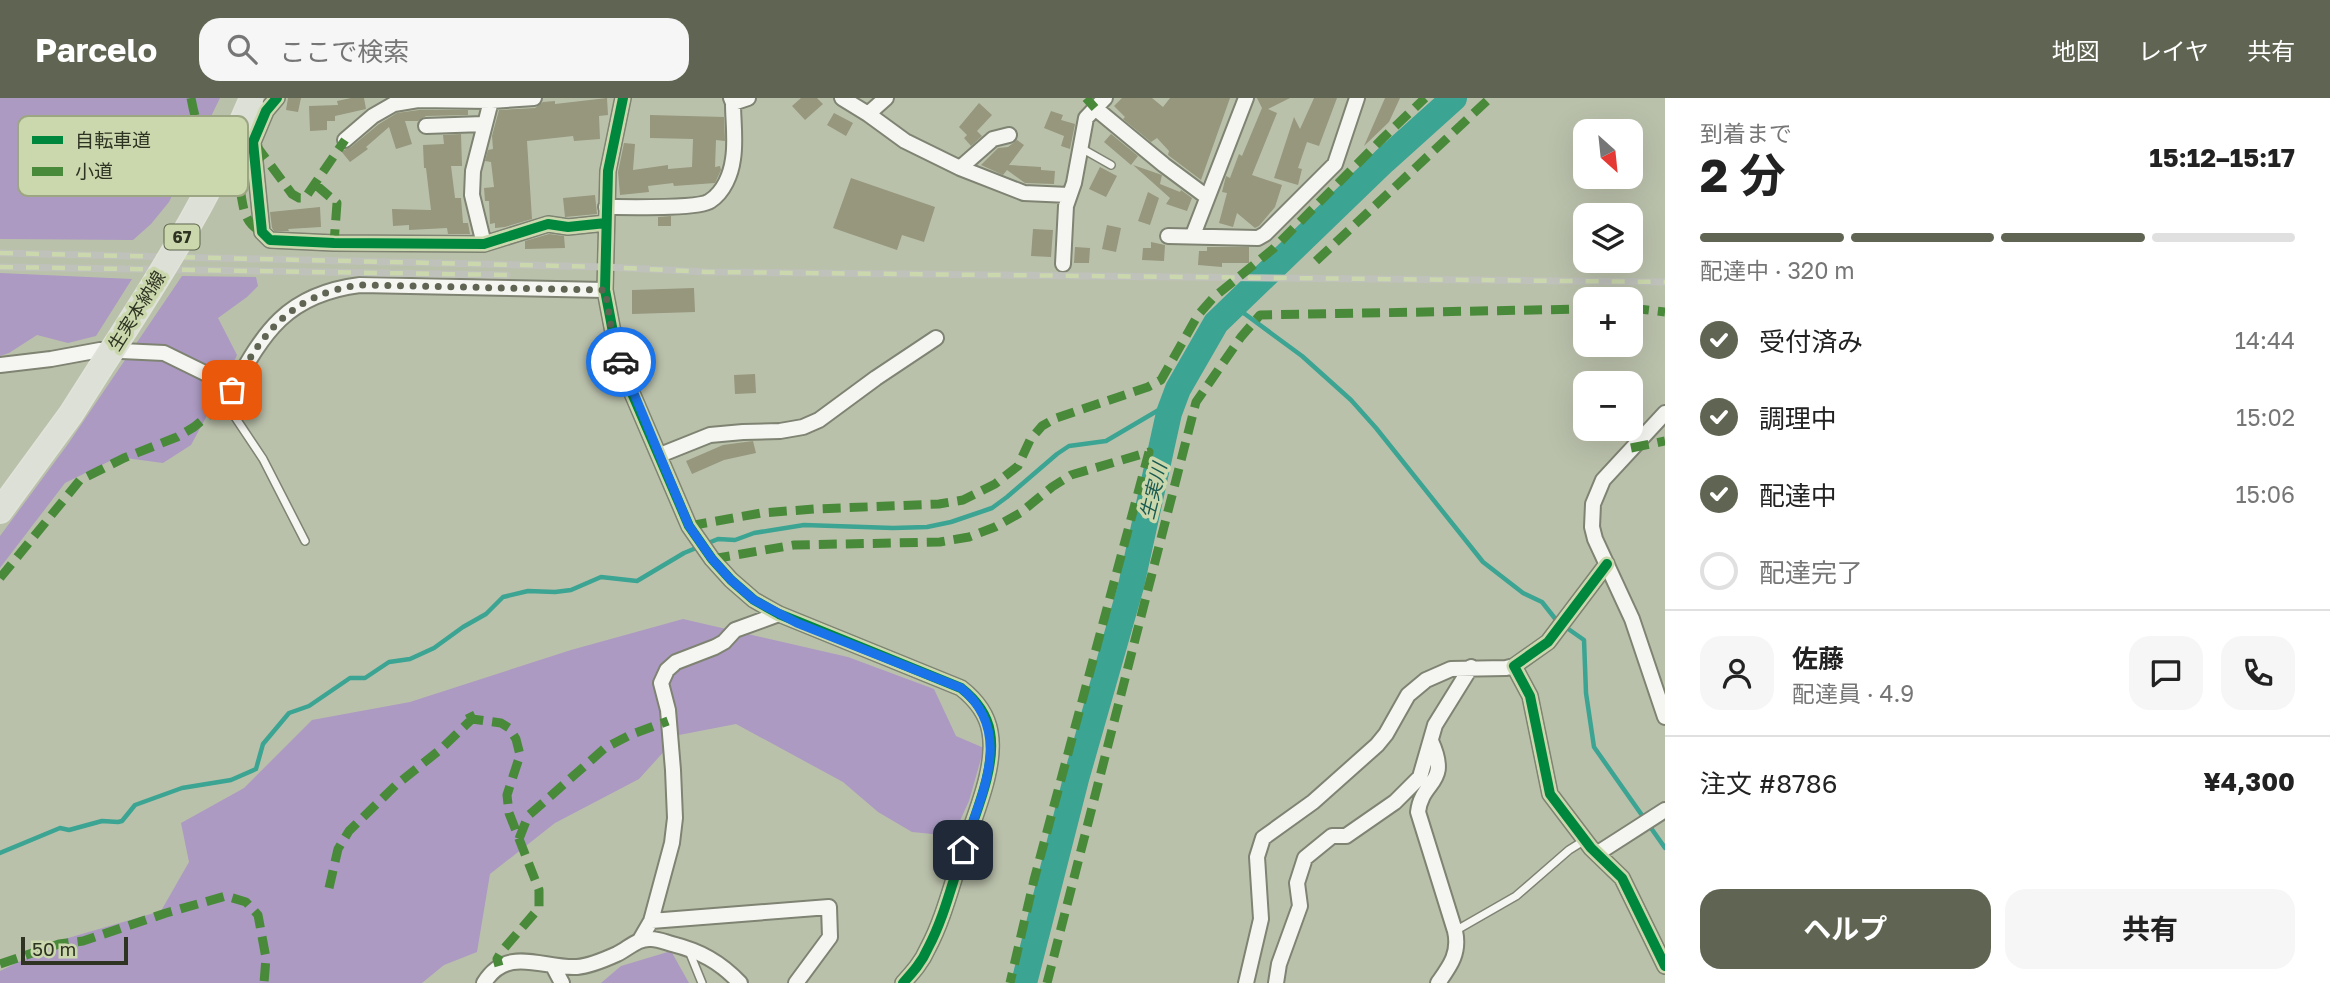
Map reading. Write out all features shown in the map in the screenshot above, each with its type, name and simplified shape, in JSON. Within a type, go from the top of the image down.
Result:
[{"type":"main road","name":"生実本納線","points":[[244,116],[252,98]]},
{"type":"main road","name":"生実本納線","points":[[4,498],[71,414],[139,309],[204,196]]},
{"type":"street","points":[[277,98],[266,111],[253,142],[262,232],[271,240],[484,244],[548,224],[568,228],[606,223]]},
{"type":"street","points":[[345,140],[373,116],[394,104],[418,100],[534,98]]},
{"type":"street","points":[[623,98],[608,171],[605,290],[616,348],[632,393],[689,526],[712,559],[754,600],[779,614],[961,688],[982,711],[990,730],[992,752],[986,778],[940,922],[928,949],[903,983]]},
{"type":"street","points":[[607,207],[664,207],[709,203],[723,189],[731,169],[734,155],[732,101],[748,98]]},
{"type":"street","points":[[842,98],[905,141],[960,167],[1024,193],[1069,195]]},
{"type":"street","points":[[868,114],[886,98]]},
{"type":"street","points":[[1193,235],[1246,98]]},
{"type":"street","points":[[1168,236],[1258,238],[1265,234],[1335,164],[1357,98]]},
{"type":"street","points":[[484,244],[472,195],[472,183],[490,100]]},
{"type":"street","points":[[1063,264],[1069,195],[1074,183],[1086,118],[1100,103],[1164,165],[1207,197]]},
{"type":"street","points":[[426,126],[485,124]]},
{"type":"street","points":[[960,167],[993,139],[1010,135]]},
{"type":"street","points":[[0,365],[51,359],[100,349],[164,353],[215,379],[228,396],[248,358],[275,323],[303,302],[337,288],[360,285],[605,290]]},
{"type":"street","points":[[660,456],[710,435],[803,427],[819,420],[936,338]]},
{"type":"street","points":[[1665,413],[1611,470],[1597,492],[1591,515],[1592,527],[1632,619],[1665,717]]},
{"type":"street","points":[[1246,983],[1261,919],[1257,857],[1263,838],[1313,802],[1377,745],[1387,734],[1408,695],[1415,688],[1438,673],[1451,669],[1514,666],[1548,642],[1607,564]]},
{"type":"street","points":[[640,940],[651,920],[672,843],[674,818],[668,710],[661,683],[667,670],[676,662],[715,648],[734,630],[779,614]]},
{"type":"street","points":[[1514,666],[1531,696],[1550,794],[1585,840],[1622,878],[1665,966]]},
{"type":"street","points":[[1276,983],[1279,964],[1300,906],[1297,883],[1305,858],[1332,836],[1346,836],[1395,802],[1420,777],[1436,725],[1471,667]]},
{"type":"street","points":[[1431,741],[1439,762],[1435,780],[1420,802],[1418,812],[1457,945],[1455,956],[1438,983]]},
{"type":"street","points":[[1598,853],[1665,810]]},
{"type":"street","points":[[651,920],[829,907],[830,937],[796,983]]},
{"type":"street","points":[[484,983],[490,973],[499,966],[534,961],[553,966],[579,967],[616,954],[640,940],[652,939],[708,956],[740,983]]},
{"type":"street","points":[[553,966],[562,983]]},
{"type":"lane","points":[[1080,148],[1111,165]]},
{"type":"lane","points":[[228,396],[305,541]]},
{"type":"lane","points":[[1455,931],[1516,896],[1569,850],[1585,840]]},
{"type":"lane","points":[[688,948],[702,983]]},
{"type":"shaded area","points":[[0,98],[220,98],[211,116],[18,116],[18,196],[172,196],[151,224],[133,240],[0,239]]},
{"type":"shaded area","points":[[0,273],[132,279],[96,336],[68,343],[37,335],[0,356]]},
{"type":"shaded area","points":[[182,276],[256,277],[258,286],[218,318],[237,355],[191,445],[163,463],[118,457],[65,483],[0,568],[0,536],[68,444]]},
{"type":"shaded area","points":[[683,619],[848,657],[934,689],[956,736],[984,748],[969,801],[953,836],[912,832],[878,812],[843,782],[736,724],[679,735],[639,779],[555,823],[490,874],[477,952],[444,965],[422,983],[0,983],[0,971],[68,938],[161,911],[189,862],[181,823],[244,788],[312,720],[410,702],[571,650]]},
{"type":"shaded area","points":[[671,951],[689,983],[601,983],[621,966]]},
{"type":"building","points":[[288,98],[301,98],[298,112],[286,110]]},
{"type":"building","points":[[364,98],[366,109],[335,116],[335,121],[327,121],[327,130],[310,131],[309,106],[338,105],[337,101]]},
{"type":"building","points":[[607,98],[608,115],[599,116],[600,139],[574,141],[573,136],[527,141],[532,219],[505,227],[495,228],[495,223],[490,224],[489,201],[485,201],[484,188],[494,187],[491,162],[485,161],[488,150],[493,149],[492,136],[499,110],[535,108],[543,102],[555,101],[555,104]]},
{"type":"building","points":[[801,98],[817,98],[823,104],[805,120],[792,106]]},
{"type":"building","points":[[1122,98],[1152,98],[1163,107],[1170,98],[1230,98],[1201,180],[1168,155],[1169,151],[1157,138],[1151,142],[1123,119],[1125,117],[1114,106]]},
{"type":"building","points":[[1257,98],[1290,98],[1268,109],[1277,113],[1252,175],[1282,185],[1275,207],[1259,226],[1255,228],[1237,213],[1233,227],[1219,223],[1227,193],[1222,192],[1226,176],[1230,178],[1239,154],[1242,156],[1262,108]]},
{"type":"building","points":[[1314,98],[1337,98],[1319,146],[1307,142],[1298,168],[1302,169],[1298,185],[1274,178],[1294,117],[1300,129]]},
{"type":"building","points":[[1385,98],[1400,98],[1389,122],[1364,146]]},
{"type":"building","points":[[979,103],[992,115],[977,131],[982,136],[971,146],[964,138],[967,135],[959,127]]},
{"type":"building","points":[[468,110],[468,115],[426,116],[418,121],[405,121],[412,144],[396,149],[389,127],[366,147],[368,149],[350,162],[341,151],[351,147],[397,113]]},
{"type":"building","points":[[1051,111],[1063,115],[1061,120],[1075,124],[1070,149],[1061,146],[1064,136],[1044,128]]},
{"type":"building","points":[[834,113],[853,123],[846,136],[827,125]]},
{"type":"building","points":[[650,115],[724,117],[725,141],[716,140],[715,167],[720,166],[721,170],[715,183],[648,186],[649,192],[620,195],[618,172],[624,143],[635,144],[633,170],[668,165],[668,169],[692,167],[693,139],[650,138]]},
{"type":"building","points":[[461,134],[462,166],[451,166],[455,198],[461,198],[463,223],[468,223],[470,234],[448,234],[447,228],[409,230],[409,225],[393,226],[392,209],[431,210],[423,145],[444,144],[443,135]]},
{"type":"building","points":[[1111,134],[1138,156],[1131,165],[1104,142]]},
{"type":"building","points":[[1017,140],[1024,145],[1009,165],[1041,167],[1041,170],[1055,171],[1054,184],[1025,183],[1007,170],[1003,175],[981,165],[998,148],[1008,147]]},
{"type":"building","points":[[1133,165],[1162,175],[1160,184],[1180,192],[1181,190],[1192,198],[1187,211],[1166,204],[1170,198]]},
{"type":"building","points":[[1100,167],[1117,176],[1106,197],[1089,189]]},
{"type":"building","points":[[851,178],[935,207],[924,242],[902,235],[897,250],[833,228]]},
{"type":"building","points":[[1148,192],[1159,198],[1150,225],[1138,221]]},
{"type":"building","points":[[595,195],[597,214],[565,217],[563,198]]},
{"type":"building","points":[[320,207],[321,227],[288,229],[289,231],[274,231],[272,228],[270,212]]},
{"type":"building","points":[[671,216],[671,226],[658,226],[658,217]]},
{"type":"building","points":[[1107,225],[1121,228],[1116,252],[1102,249]]},
{"type":"building","points":[[1033,229],[1053,230],[1051,257],[1031,256]]},
{"type":"building","points":[[549,234],[564,236],[565,248],[525,249],[525,241]]},
{"type":"building","points":[[1151,242],[1165,245],[1164,261],[1142,260],[1143,248],[1151,248]]},
{"type":"building","points":[[1075,247],[1090,248],[1089,263],[1074,263]]},
{"type":"building","points":[[1207,247],[1249,247],[1249,263],[1222,263],[1222,267],[1198,265],[1199,251],[1207,251]]},
{"type":"building","points":[[694,288],[695,312],[632,314],[632,290]]},
{"type":"building","points":[[755,374],[756,393],[735,394],[734,375]]},
{"type":"building","points":[[753,441],[756,453],[724,460],[692,474],[686,461],[723,445]]},
{"type":"waterway","name":"生実川","points":[[1024,983],[1076,779],[1131,586],[1169,413],[1178,389],[1216,323],[1384,161],[1454,98]]},
{"type":"waterway","points":[[1232,307],[1302,356],[1351,400],[1483,562],[1523,593],[1542,602],[1557,621],[1584,640],[1586,693],[1594,747],[1665,848]]},
{"type":"waterway","points":[[0,853],[60,828],[69,830],[102,821],[122,821],[135,805],[182,788],[231,780],[256,769],[263,744],[289,713],[309,706],[350,678],[365,678],[389,662],[410,659],[434,648],[486,614],[503,597],[528,591],[571,590],[601,577],[637,581],[684,553],[718,539],[735,540],[754,533],[804,525],[893,528],[927,527],[951,522],[992,508],[1069,446],[1106,441],[1174,401]]},
{"type":"railway","points":[[0,253],[606,267],[707,272],[1665,282]]},
{"type":"railway","points":[[0,267],[507,275]]},
{"type":"marked path","points":[[191,98],[195,116]]},
{"type":"marked path","points":[[1086,98],[1095,108]]},
{"type":"marked path","points":[[689,526],[761,513],[939,504],[963,500],[995,484],[1018,466],[1030,440],[1042,426],[1056,418],[1148,387],[1161,380],[1198,315],[1213,298],[1273,249],[1425,98]]},
{"type":"marked path","points":[[1316,261],[1490,98]]},
{"type":"marked path","points":[[255,144],[292,194],[305,198],[345,140]]},
{"type":"marked path","points":[[316,185],[337,203],[334,243]]},
{"type":"marked path","points":[[241,196],[246,216],[262,232]]},
{"type":"marked path","points":[[1047,983],[1196,402],[1241,337],[1260,315],[1573,309]]},
{"type":"marked path","points":[[1643,309],[1665,312]]},
{"type":"marked path","points":[[0,578],[80,480],[124,458],[177,437],[225,402]]},
{"type":"marked path","points":[[1631,448],[1665,441]]},
{"type":"marked path","points":[[712,559],[794,545],[940,542],[969,537],[1020,513],[1071,475],[1149,452],[1034,880],[1010,983]]},
{"type":"marked path","points":[[469,713],[472,719],[501,723],[509,728],[516,739],[520,755],[507,795],[509,813],[539,890],[539,908],[501,952],[497,959],[499,966]]},
{"type":"marked path","points":[[329,888],[338,849],[349,831],[396,785],[441,749],[472,719]]},
{"type":"marked path","points":[[519,839],[528,816],[605,748],[630,735],[668,721]]},
{"type":"marked path","points":[[0,964],[59,944],[83,941],[226,896],[246,902],[258,915],[266,958],[264,983]]},
{"type":"cycle path","points":[[277,98],[266,111],[253,142],[262,232],[270,240],[484,244],[548,224],[568,227],[606,223]]},
{"type":"cycle path","points":[[623,98],[608,171],[605,290],[616,348],[632,393],[689,526],[712,559],[754,600],[779,614],[961,688],[980,707],[988,725],[990,762],[977,811],[933,937],[926,953],[903,983]]},
{"type":"cycle path","points":[[1607,564],[1548,642],[1514,666],[1530,696],[1550,794],[1591,848],[1622,878],[1665,966]]},
{"type":"way so far","points":[[232,390],[248,358],[275,323],[303,302],[337,288],[360,285],[605,290],[612,332],[621,362]]},
{"type":"route","points":[[621,362],[689,526],[712,559],[731,580],[754,600],[797,623],[961,688],[982,711],[990,730],[992,752],[963,850]]}]
